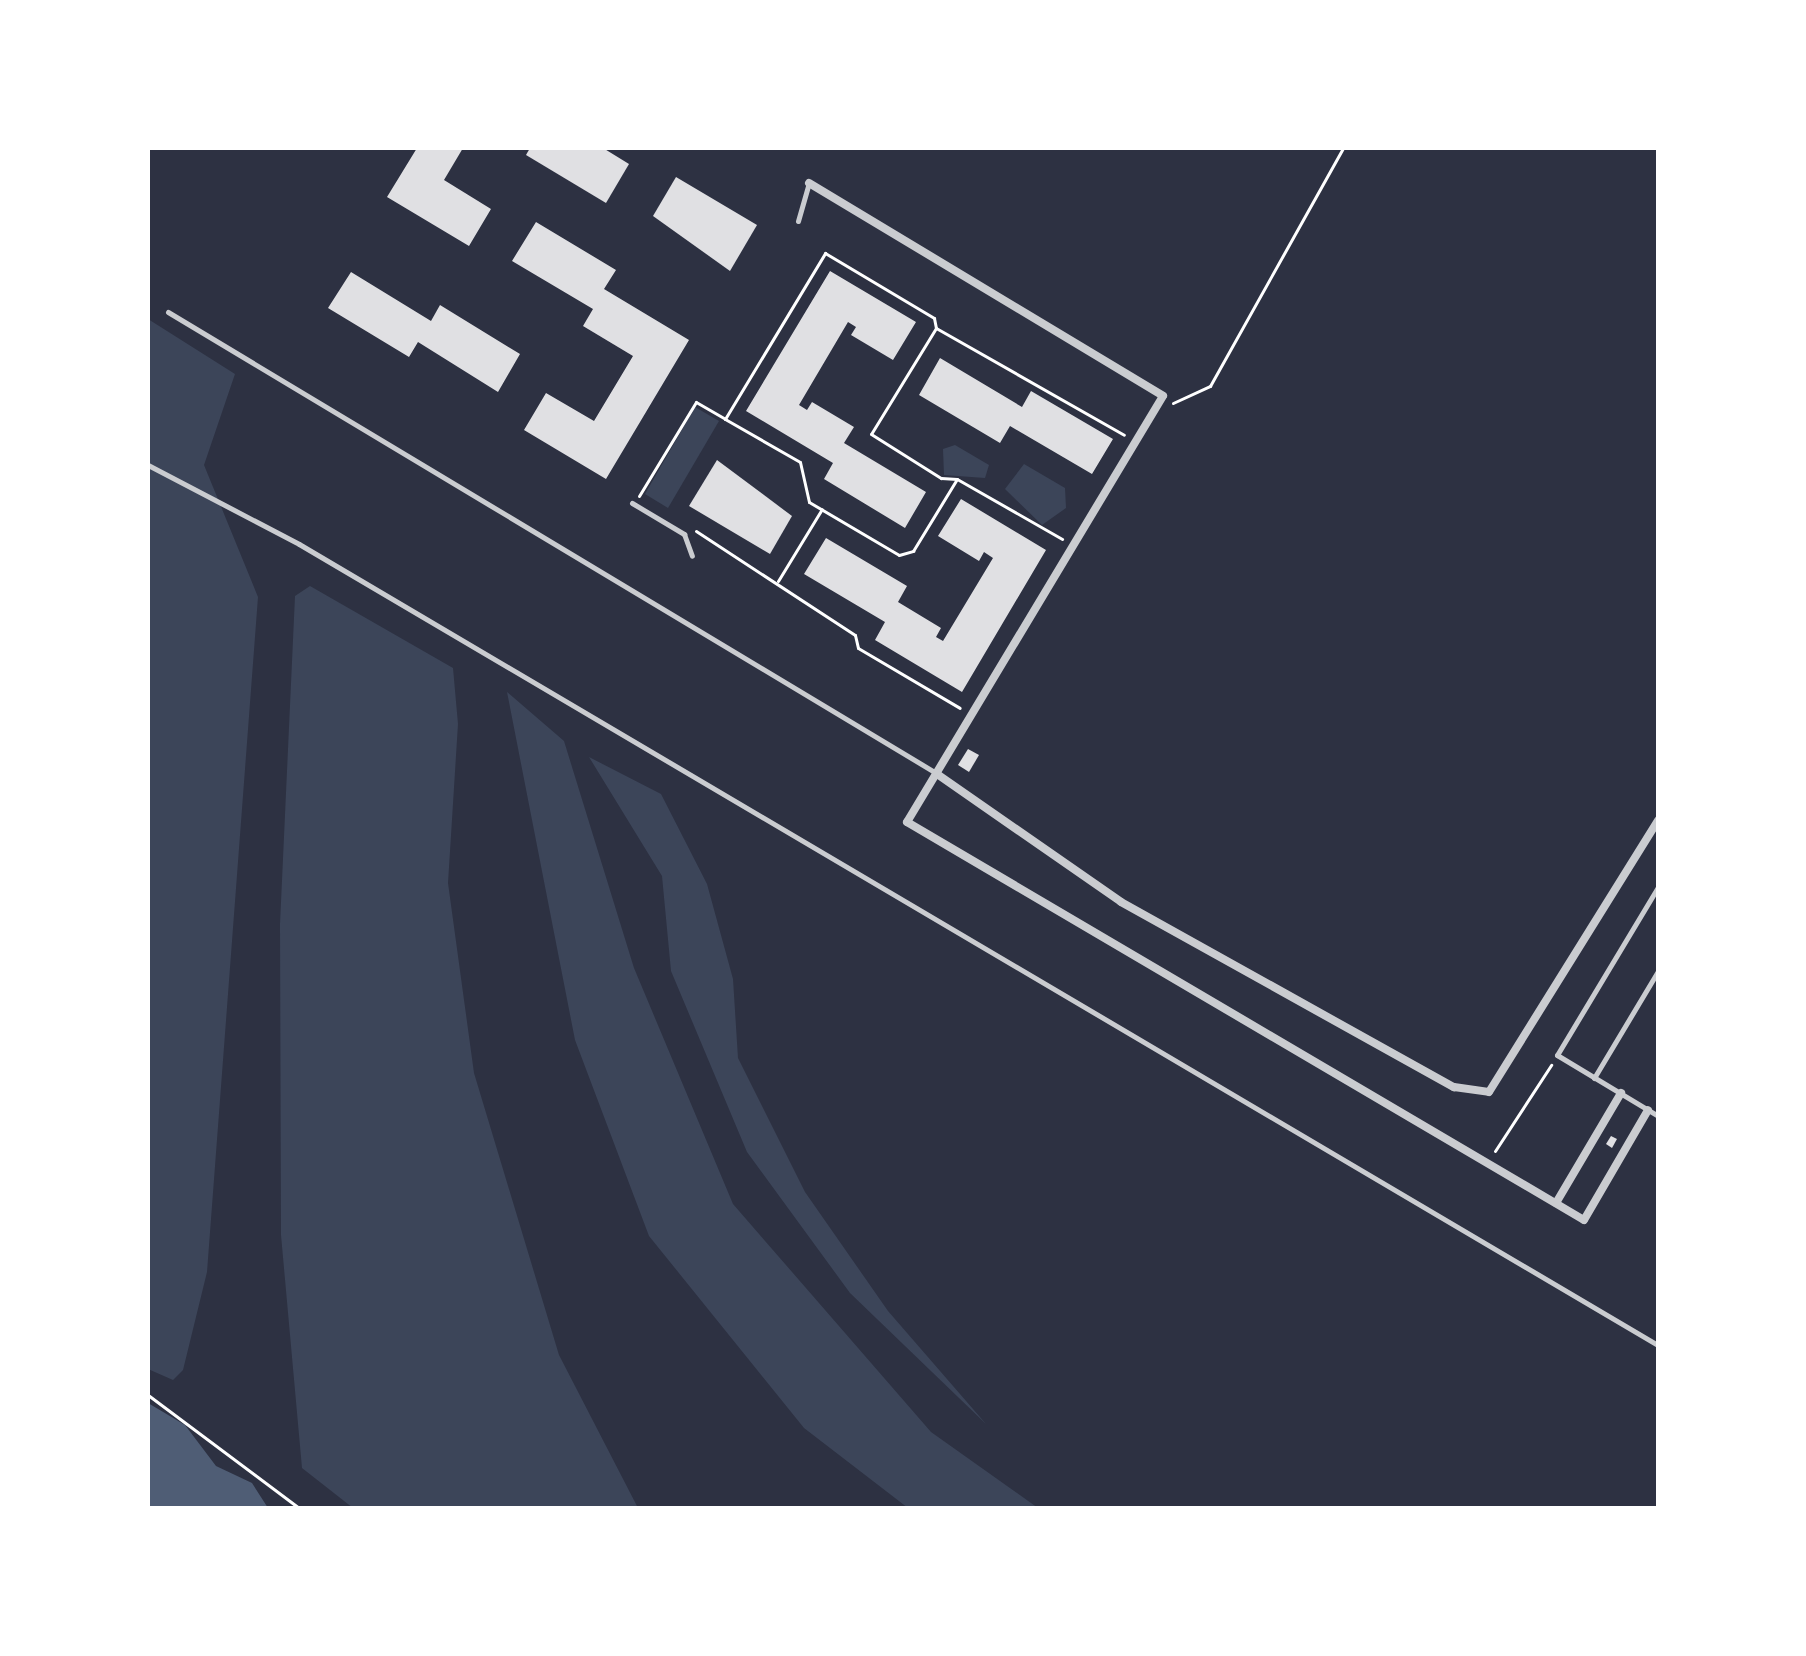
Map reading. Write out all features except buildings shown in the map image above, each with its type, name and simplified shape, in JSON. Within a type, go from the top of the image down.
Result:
[{"type":"street","points":[[809,183],[1163,396],[907,822],[1584,1220],[1648,1110]]},
{"type":"street","points":[[937,774],[1121,902],[1454,1087],[1489,1092],[1658,820]]},
{"type":"street","points":[[1556,1203],[1621,1093]]},
{"type":"lane","points":[[798,221],[809,183]]},
{"type":"lane","points":[[168,312],[937,774]]},
{"type":"lane","points":[[148,465],[313,552],[1658,1345]]},
{"type":"lane","points":[[632,503],[684,534],[692,556]]},
{"type":"lane","points":[[1658,887],[1557,1055],[1658,1116]]},
{"type":"lane","points":[[1594,1078],[1658,971]]},
{"type":"path","points":[[1170,403],[1210,386],[1343,148]]},
{"type":"path","points":[[725,419],[825,253],[934,318],[936,328],[871,434],[941,478],[957,479],[1063,539]]},
{"type":"path","points":[[936,328],[1124,434],[1116,448]]},
{"type":"path","points":[[652,504],[639,497],[696,402],[800,462],[809,502],[899,555],[913,551],[957,479]]},
{"type":"path","points":[[778,581],[822,509]]},
{"type":"path","points":[[1055,552],[1070,526]]},
{"type":"path","points":[[689,527],[778,581],[786,593],[855,635],[858,648],[960,708]]},
{"type":"path","points":[[955,714],[967,695]]},
{"type":"path","points":[[1483,1144],[1496,1152],[1557,1055]]},
{"type":"path","points":[[148,1395],[299,1508]]},
{"type":"shaded area","points":[[148,319],[235,374],[204,465],[258,597],[207,1272],[183,1370],[173,1380],[148,1369]]},
{"type":"shaded area","points":[[695,407],[719,421],[668,508],[645,494]]},
{"type":"shaded area","points":[[955,445],[989,465],[985,478],[944,475],[943,449]]},
{"type":"shaded area","points":[[1024,464],[1065,488],[1066,508],[1042,525],[1005,489]]},
{"type":"shaded area","points":[[310,586],[453,668],[458,724],[448,883],[474,1073],[559,1355],[638,1508],[353,1508],[302,1468],[281,1235],[280,924],[295,596]]},
{"type":"shaded area","points":[[507,692],[564,741],[634,968],[733,1204],[931,1432],[1038,1508],[908,1508],[804,1428],[649,1236],[575,1040]]},
{"type":"shaded area","points":[[589,757],[661,794],[707,884],[733,979],[738,1058],[805,1192],[888,1311],[986,1424],[850,1293],[747,1152],[671,971],[662,876]]},
{"type":"shaded area","points":[[148,1403],[185,1425],[216,1466],[252,1483],[268,1508],[148,1508]]}]
